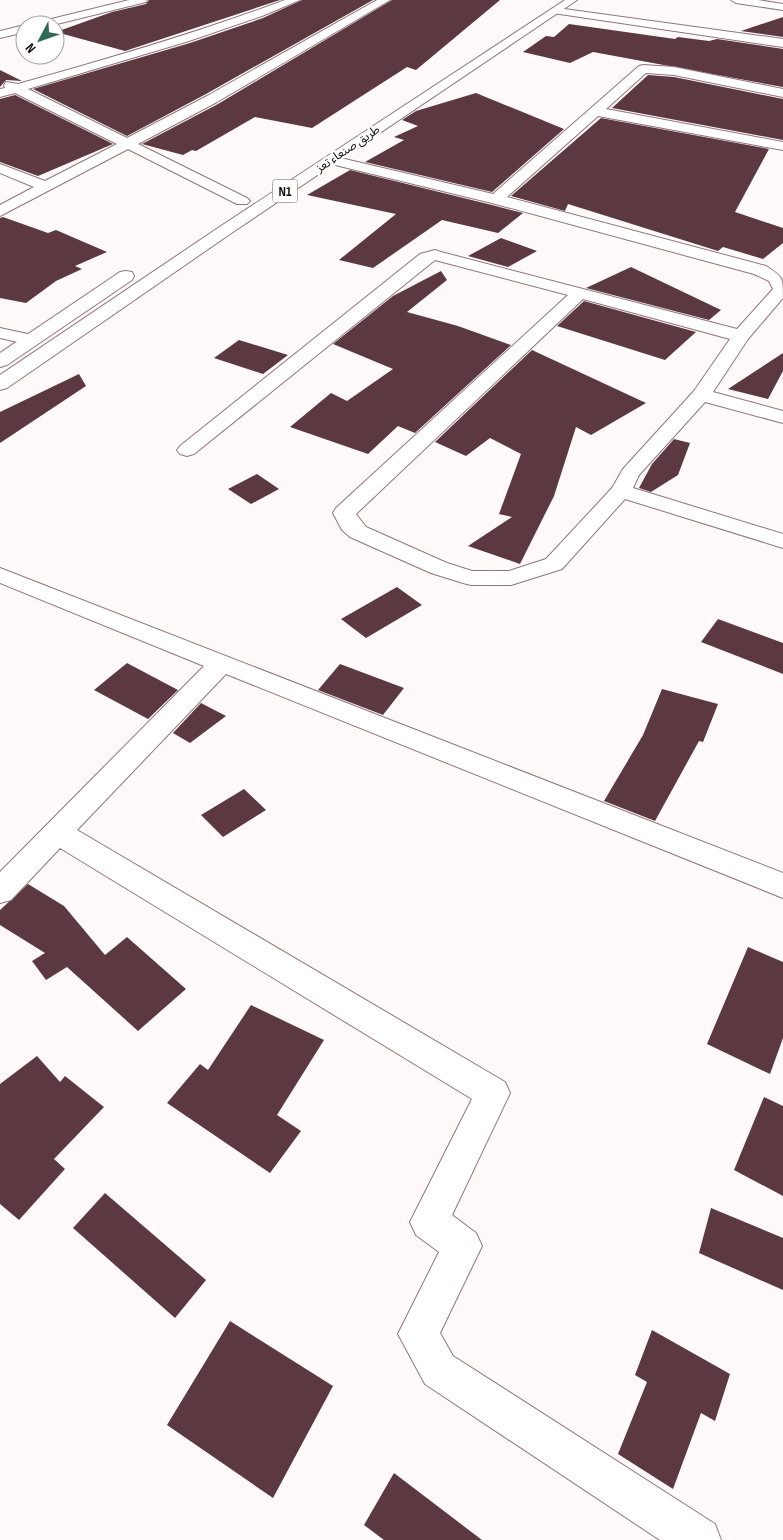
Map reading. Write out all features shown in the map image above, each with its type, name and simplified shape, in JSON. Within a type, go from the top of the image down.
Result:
[{"type":"main road","points":[[65,19],[142,0]]},
{"type":"main road","points":[[0,93],[120,61],[192,38],[295,0]]},
{"type":"main road","points":[[0,211],[212,99],[385,0]]},
{"type":"main road","name":"طريق صنعاء تعز","points":[[0,384],[572,0]]},
{"type":"main road","points":[[736,0],[783,7]]},
{"type":"main road","points":[[557,10],[783,43]]},
{"type":"main road","points":[[0,34],[15,30]]},
{"type":"main road","points":[[496,199],[643,70],[674,71],[783,93]]},
{"type":"main road","points":[[0,80],[242,200]]},
{"type":"main road","points":[[595,112],[783,146]]},
{"type":"main road","points":[[332,160],[496,199],[760,270],[775,278],[782,289],[741,336],[701,395],[630,473],[621,491],[554,564],[511,578],[471,578],[439,568],[358,532],[350,525],[344,513],[580,294]]},
{"type":"main road","points":[[0,168],[45,188]]},
{"type":"main road","name":"N1","points":[[225,212],[258,190]]},
{"type":"main road","points":[[187,450],[426,257],[435,255],[741,336]]},
{"type":"main road","points":[[0,361],[142,266]]},
{"type":"main road","points":[[75,310],[99,317]]},
{"type":"main road","points":[[0,333],[31,340]]},
{"type":"main road","points":[[701,395],[783,417]]},
{"type":"main road","points":[[621,491],[783,541]]},
{"type":"main road","points":[[0,575],[783,886]]},
{"type":"main road","points":[[0,892],[222,663]]},
{"type":"main road","points":[[57,832],[493,1093],[429,1222],[463,1246],[418,1334],[439,1370],[699,1540]]},
{"type":"building","points":[[149,0],[280,0],[125,51],[65,34],[65,29],[112,12],[146,4]]},
{"type":"building","points":[[302,0],[373,0],[127,136],[33,89],[190,43],[263,18]]},
{"type":"building","points":[[392,0],[500,0],[416,70],[407,67],[312,128],[255,117],[196,151],[192,150],[183,155],[142,144],[218,104]]},
{"type":"building","points":[[783,17],[783,37],[741,31]]},
{"type":"building","points":[[569,24],[675,39],[678,37],[709,41],[717,39],[783,49],[783,87],[593,52],[570,63],[523,52],[546,36],[554,37]]},
{"type":"building","points":[[0,70],[22,81],[6,80],[0,87]]},
{"type":"building","points":[[648,75],[674,77],[783,99],[783,140],[612,108]]},
{"type":"building","points":[[476,93],[564,129],[492,192],[365,162],[404,140],[394,137],[418,126],[402,120],[416,111]]},
{"type":"building","points":[[15,95],[113,144],[38,176],[0,162],[0,99]]},
{"type":"building","points":[[601,118],[769,149],[735,212],[783,228],[783,243],[763,259],[723,247],[718,251],[568,204],[565,211],[511,196]]},
{"type":"building","points":[[350,170],[523,213],[498,233],[442,220],[373,268],[339,260],[396,214],[307,195]]},
{"type":"building","points":[[3,217],[48,233],[56,230],[107,252],[75,266],[82,269],[56,281],[26,303],[0,298],[0,218]]},
{"type":"building","points":[[501,238],[537,251],[508,267],[468,256]]},
{"type":"building","points":[[631,267],[721,310],[709,320],[586,288]]},
{"type":"building","points":[[441,271],[447,280],[407,312],[458,326],[511,345],[415,433],[398,426],[368,454],[290,427],[331,393],[347,401],[393,369],[333,344],[393,296]]},
{"type":"building","points":[[584,301],[696,332],[665,360],[557,326]]},
{"type":"building","points":[[239,340],[288,355],[263,374],[214,358]]},
{"type":"building","points":[[532,350],[646,403],[591,435],[576,427],[554,496],[520,564],[468,546],[512,517],[499,514],[521,454],[490,438],[466,456],[435,442]]},
{"type":"building","points":[[783,353],[783,371],[768,399],[728,389]]},
{"type":"building","points":[[79,374],[86,386],[0,443],[0,412]]},
{"type":"building","points":[[674,439],[690,443],[678,475],[651,492],[639,488],[652,464]]},
{"type":"building","points":[[257,474],[279,489],[251,504],[228,489]]},
{"type":"building","points":[[397,587],[422,605],[366,638],[341,619]]},
{"type":"building","points":[[718,619],[783,643],[783,674],[701,642]]},
{"type":"building","points":[[127,663],[178,690],[148,719],[94,690]]},
{"type":"building","points":[[340,664],[404,688],[383,715],[318,690]]},
{"type":"building","points":[[662,689],[718,704],[703,742],[699,741],[655,821],[604,801],[643,735]]},
{"type":"building","points":[[201,703],[226,716],[190,743],[173,733]]},
{"type":"building","points":[[244,789],[266,810],[223,837],[201,815]]},
{"type":"building","points":[[28,884],[64,906],[105,955],[127,937],[186,989],[138,1031],[67,967],[46,980],[32,961],[45,953],[0,925],[0,910]]},
{"type":"building","points":[[748,947],[783,962],[783,1038],[770,1074],[707,1044]]},
{"type":"building","points":[[251,1005],[324,1040],[277,1115],[301,1131],[270,1173],[167,1103],[200,1064],[208,1070]]},
{"type":"building","points":[[37,1056],[60,1082],[65,1076],[104,1107],[54,1159],[65,1169],[19,1220],[0,1204],[0,1084]]},
{"type":"building","points":[[764,1097],[783,1106],[783,1196],[734,1170]]},
{"type":"building","points":[[105,1193],[206,1280],[175,1318],[73,1228]]},
{"type":"building","points":[[711,1208],[783,1238],[783,1290],[699,1253]]},
{"type":"building","points":[[230,1321],[333,1386],[273,1498],[167,1425]]},
{"type":"building","points":[[652,1330],[730,1374],[715,1421],[701,1413],[673,1489],[618,1454],[647,1382],[635,1375]]},
{"type":"building","points":[[394,1473],[482,1540],[384,1540],[364,1525]]}]
